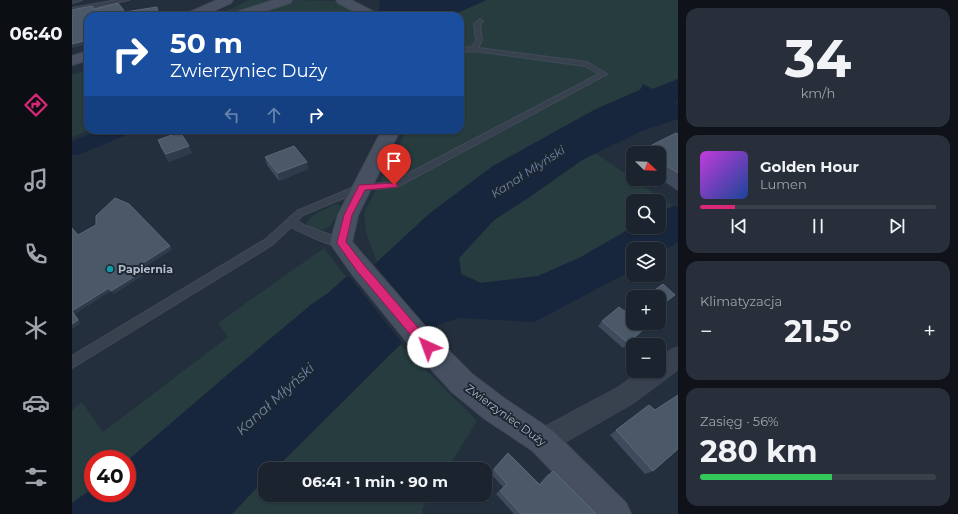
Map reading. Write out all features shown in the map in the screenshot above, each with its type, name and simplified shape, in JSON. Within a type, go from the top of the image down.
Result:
[{"type":"street","points":[[249,12],[286,0]]},
{"type":"street","points":[[342,0],[365,12]]},
{"type":"street","points":[[203,12],[232,1]]},
{"type":"street","points":[[216,12],[232,1]]},
{"type":"street","points":[[72,61],[84,57]]},
{"type":"street","points":[[72,70],[84,66]]},
{"type":"street","points":[[342,243],[348,215],[389,134]]},
{"type":"street","name":"Zwierzyniec Duży","points":[[342,243],[360,268],[420,339],[462,383],[495,409],[543,441],[615,514]]},
{"type":"street","points":[[543,441],[626,395],[678,357]]},
{"type":"lane","points":[[72,1],[79,0]]},
{"type":"lane","points":[[72,10],[126,0]]},
{"type":"lane","points":[[474,49],[479,40],[477,24],[480,21]]},
{"type":"lane","points":[[72,362],[86,352],[270,242],[300,213],[362,187],[394,185],[604,74],[587,64],[474,49],[464,50]]},
{"type":"lane","points":[[291,222],[303,229],[342,243]]},
{"type":"green space","points":[[249,0],[279,0],[243,12],[224,12]]},
{"type":"green space","points":[[293,0],[334,1],[355,12],[256,12]]},
{"type":"green space","points":[[486,0],[678,0],[678,79],[653,89],[640,90],[596,109],[493,166],[429,214],[377,262],[366,232],[364,213],[405,134],[464,134],[464,12],[459,12]]},
{"type":"green space","points":[[84,70],[84,132],[72,137],[72,75]]},
{"type":"green space","points":[[595,153],[626,174],[626,186],[644,186],[655,194],[626,194],[626,231],[581,257],[538,276],[481,283],[461,274],[459,258],[494,220],[582,160]]},
{"type":"green space","points":[[666,201],[673,206],[666,209]]},
{"type":"green space","points":[[337,204],[341,206],[336,218],[330,226],[321,230],[308,228],[306,225],[311,218],[328,207]]},
{"type":"green space","points":[[324,248],[346,277],[226,376],[136,453],[136,450],[84,450],[84,494],[72,503],[72,410],[82,402],[103,432],[228,337],[218,323]]},
{"type":"green space","points":[[400,344],[477,421],[451,462],[282,462]]},
{"type":"green space","points":[[258,486],[258,502],[426,502],[422,509],[423,514],[232,514]]},
{"type":"water","points":[[380,0],[486,0],[459,12],[376,12],[379,10]]},
{"type":"water","name":"Kanał Młyński","points":[[678,79],[678,101],[675,103],[678,104],[678,119],[642,131],[582,160],[494,220],[459,258],[461,274],[481,283],[538,276],[581,257],[626,231],[626,234],[666,234],[666,209],[673,206],[678,206],[678,242],[666,250],[666,242],[626,242],[626,274],[534,322],[459,318],[411,334],[282,462],[258,462],[258,486],[232,514],[72,514],[72,503],[84,494],[84,502],[136,502],[136,453],[312,304],[327,294],[346,277],[362,276],[429,214],[493,166],[596,109],[640,90],[643,84],[653,89]]},
{"type":"water","points":[[90,134],[128,134],[78,155],[72,155],[72,141]]},
{"type":"pier","points":[[373,263],[429,330],[412,336],[403,344],[348,275],[361,275]]},
{"type":"building","points":[[118,3],[125,12],[84,12],[84,41],[72,44],[72,10],[92,6],[94,9]]},
{"type":"building","points":[[157,7],[158,12],[125,12]]},
{"type":"building","points":[[676,133],[678,134],[678,173],[666,165],[666,146],[650,146]]},
{"type":"building","points":[[174,134],[181,134],[189,146],[166,154],[158,140]]},
{"type":"building","points":[[294,146],[307,162],[278,173],[265,157]]},
{"type":"building","name":"Papiernia","points":[[115,198],[129,204],[170,246],[143,263],[148,268],[111,291],[109,288],[72,311],[72,228],[78,235],[96,225],[96,216]]},
{"type":"building","points":[[663,284],[675,295],[666,301],[666,290],[655,290]]},
{"type":"building","points":[[619,307],[624,311],[626,310],[626,330],[643,330],[634,338],[626,338],[626,341],[602,321]]},
{"type":"building","points":[[72,311],[78,320],[72,324]]},
{"type":"building","points":[[678,395],[678,449],[653,471],[616,430],[649,405],[655,410]]},
{"type":"building","points":[[508,453],[540,485],[553,471],[596,514],[521,514],[500,491],[507,484],[494,469]]},
{"type":"place","name":"Papiernia","points":[[110,269]]},
{"type":"route","points":[[394,185],[362,187],[348,215],[342,243],[360,268],[428,347]]}]
